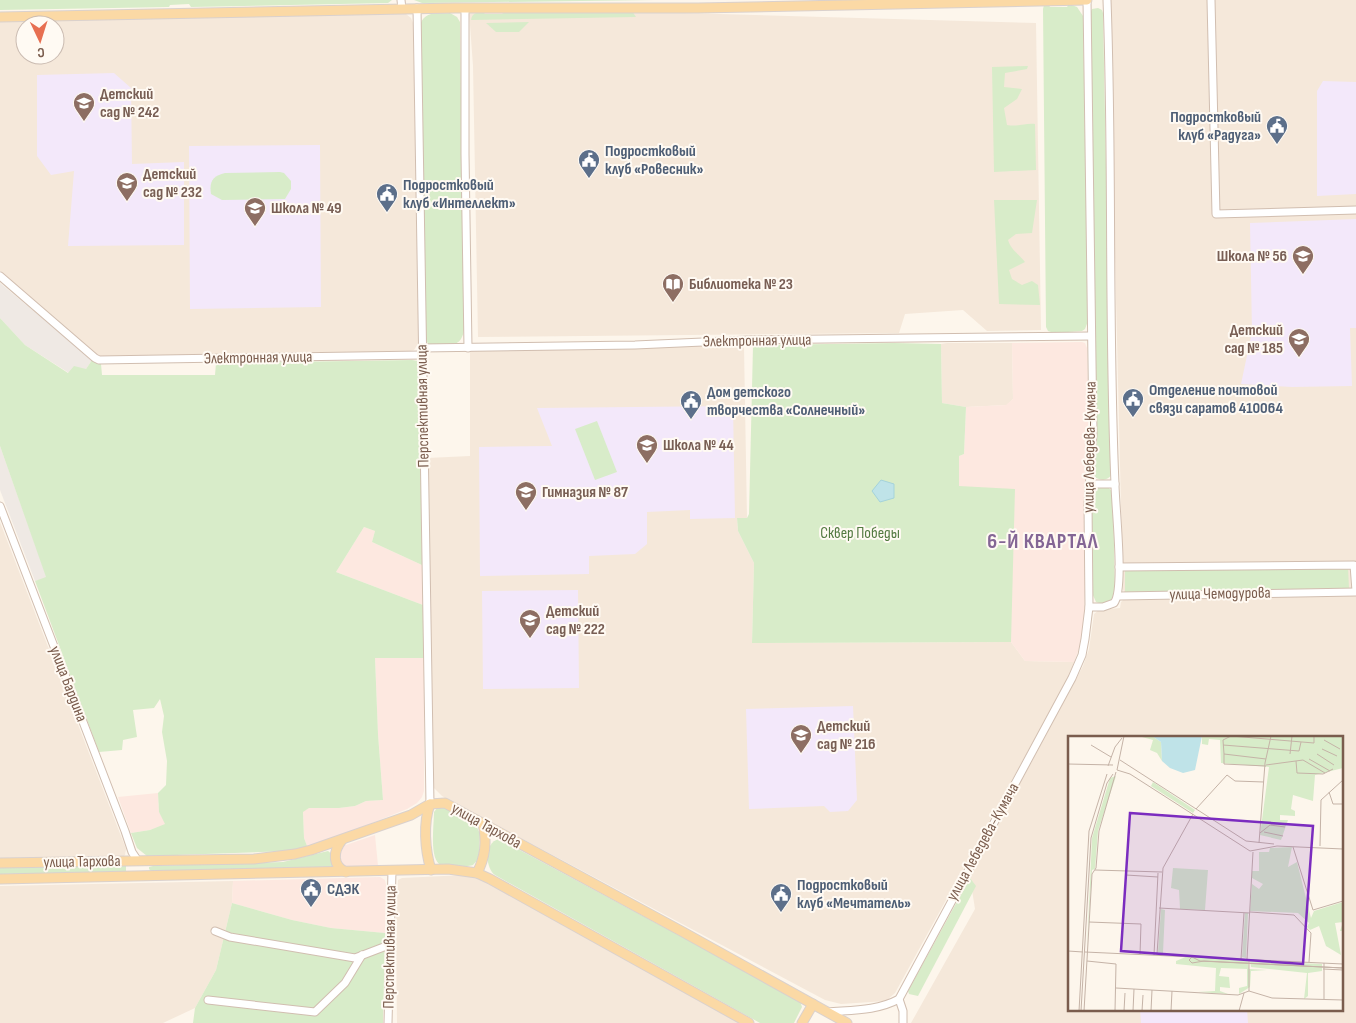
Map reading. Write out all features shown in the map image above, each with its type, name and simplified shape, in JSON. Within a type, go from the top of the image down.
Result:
[{"type":"main road","points":[[0,16],[401,4],[417,8],[698,8],[1087,0]]},
{"type":"main road","points":[[430,804],[426,814],[427,857],[431,870]]},
{"type":"main road","name":"улица Тархова","points":[[0,863],[254,859],[295,854],[342,840],[411,815],[430,804],[445,804],[847,1023]]},
{"type":"main road","points":[[477,873],[482,864],[486,840],[483,824]]},
{"type":"main road","points":[[342,840],[336,850],[335,858],[339,868],[346,872]]},
{"type":"main road","points":[[138,861],[140,876]]},
{"type":"main road","name":"улица Тархова","points":[[0,879],[448,869],[477,873],[749,1023]]},
{"type":"main road","points":[[802,1023],[813,1004]]},
{"type":"street","name":"улица Лебедева-Кумача","points":[[899,998],[1072,678],[1082,655],[1089,607],[1089,484],[1093,434],[1087,0]]},
{"type":"street","name":"улица Лебедева-Кумача","points":[[1107,0],[1115,484],[1119,567],[1118,596]]},
{"type":"street","points":[[1211,0],[1216,214],[1356,210]]},
{"type":"street","name":"Перспективная улица","points":[[417,8],[430,804]]},
{"type":"street","points":[[465,8],[468,348]]},
{"type":"street","name":"Электронная улица","points":[[0,276],[94,358],[106,361],[748,340],[1091,336]]},
{"type":"street","points":[[1089,484],[1115,484]]},
{"type":"street","name":"улица Бардина","points":[[0,506],[132,852],[138,861]]},
{"type":"street","name":"улица Чемодурова","points":[[1089,607],[1103,607],[1114,603],[1118,596],[1356,591],[1354,565],[1119,567]]},
{"type":"street","name":"Перспективная улица","points":[[388,1023],[392,871]]},
{"type":"street","points":[[215,931],[230,938],[355,958],[389,945]]},
{"type":"street","points":[[208,1000],[315,1012],[345,983],[362,955]]},
{"type":"street","points":[[828,1012],[870,1009],[890,1004],[899,998],[903,1011],[903,1023]]},
{"type":"shaded area","points":[[1111,0],[1356,0],[1356,590],[1125,593],[1123,590],[1109,5]]},
{"type":"shaded area","points":[[469,11],[647,12],[1036,23],[1041,330],[987,331],[963,310],[905,314],[899,333],[478,337],[473,66]]},
{"type":"shaded area","points":[[406,14],[411,18],[413,23],[419,342],[414,350],[108,359],[95,356],[0,271],[0,21],[15,21],[15,65],[65,65],[65,20]]},
{"type":"shaded area","points":[[114,73],[131,88],[132,164],[184,162],[184,245],[68,246],[74,171],[51,175],[37,156],[37,75]]},
{"type":"shaded area","points":[[1323,81],[1356,82],[1356,194],[1317,196],[1317,91]]},
{"type":"shaded area","name":"Школа № 49","points":[[320,145],[321,307],[190,309],[189,146]]},
{"type":"shaded area","name":"Школа № 56","points":[[1356,219],[1356,328],[1350,328],[1352,386],[1292,387],[1241,384],[1252,332],[1250,223]]},
{"type":"shaded area","points":[[0,283],[92,360],[86,369],[69,373],[25,345],[0,318]]},
{"type":"shaded area","points":[[741,343],[744,347],[747,518],[737,519],[738,531],[754,563],[752,643],[1011,642],[1025,661],[1074,662],[1068,678],[895,993],[886,1001],[841,1004],[825,1000],[442,796],[434,788],[427,458],[470,456],[470,351]]},
{"type":"shaded area","points":[[1012,343],[1013,399],[1007,405],[966,407],[942,403],[941,344]]},
{"type":"shaded area","points":[[1012,343],[1085,343],[1087,348],[1089,429],[1084,623],[1080,646],[1074,662],[1025,661],[1011,642],[1011,606],[959,486],[959,456],[964,454],[966,407],[1006,405],[1013,399]]},
{"type":"shaded area","points":[[733,406],[735,518],[690,519],[690,510],[647,512],[647,544],[635,554],[589,556],[589,574],[480,576],[479,447],[552,446],[537,408]]},
{"type":"shaded area","points":[[0,446],[47,578],[35,581],[0,490]]},
{"type":"shaded area","points":[[0,522],[126,849],[123,857],[0,858]]},
{"type":"shaded area","points":[[364,527],[375,531],[372,542],[422,565],[423,605],[336,572]]},
{"type":"shaded area","name":"Детский сад № 222","points":[[578,590],[579,688],[483,689],[482,591]]},
{"type":"shaded area","points":[[1356,596],[1356,1023],[911,1023],[975,909],[970,877],[1083,666],[1089,649],[1094,614],[1099,610],[1120,608],[1121,602],[1128,598],[1135,600]]},
{"type":"shaded area","points":[[375,658],[424,658],[424,791],[422,797],[417,803],[407,809],[332,839],[307,846],[304,838],[303,811],[309,808],[339,808],[355,806],[366,801],[383,800]]},
{"type":"shaded area","name":"Детский сад № 216","points":[[853,706],[857,800],[848,811],[830,812],[824,806],[749,809],[746,709]]},
{"type":"shaded area","points":[[158,793],[159,812],[166,824],[150,830],[131,833],[118,797]]},
{"type":"shaded area","points":[[375,835],[378,866],[344,868],[342,866],[338,850],[340,847]]},
{"type":"shaded area","points":[[465,875],[477,877],[491,883],[739,1023],[397,1023],[396,918],[398,880],[402,878]]},
{"type":"shaded area","points":[[380,877],[385,880],[386,885],[385,933],[331,928],[292,920],[232,903],[233,881]]},
{"type":"shaded area","points":[[233,881],[232,903],[216,970],[195,1008],[163,1023],[0,1023],[0,886]]},
{"type":"shaded area","points":[[1140,1010],[1247,1010],[1248,1023],[1141,1023]]},
{"type":"green space","points":[[0,0],[392,0],[388,3],[191,7],[189,4],[170,5],[169,7],[0,10]]},
{"type":"green space","points":[[414,0],[655,0],[422,3]]},
{"type":"green space","points":[[1069,4],[1077,7],[1083,16],[1088,321],[1085,329],[1082,331],[1054,333],[1048,331],[1046,327],[1043,9],[1044,5],[1067,7]]},
{"type":"green space","points":[[1098,8],[1103,13],[1112,474],[1102,480],[1095,477],[1094,474],[1097,438],[1090,13],[1092,9]]},
{"type":"green space","points":[[632,11],[636,17],[471,20],[474,14],[481,12],[485,14],[502,14],[505,12]]},
{"type":"green space","points":[[450,13],[457,17],[460,22],[464,329],[460,340],[452,345],[429,345],[425,339],[420,25],[422,20],[428,15]]},
{"type":"green space","points":[[529,22],[519,32],[496,32],[486,23]]},
{"type":"green space","points":[[1028,66],[1027,69],[1005,73],[1004,87],[1022,89],[1017,99],[1004,108],[1007,125],[1035,124],[1036,170],[994,172],[992,67]]},
{"type":"green space","points":[[284,173],[291,181],[291,189],[285,199],[222,200],[211,194],[211,182],[221,174]]},
{"type":"green space","points":[[994,200],[1037,200],[1032,233],[1016,234],[1008,240],[1013,249],[1025,262],[1009,270],[1012,279],[1022,285],[1032,281],[1038,285],[1040,305],[999,304]]},
{"type":"green space","points":[[0,318],[25,345],[68,373],[74,366],[86,369],[92,360],[101,364],[102,375],[215,375],[216,363],[418,361],[420,366],[422,565],[372,542],[375,531],[364,527],[336,572],[423,605],[424,658],[375,658],[383,800],[366,801],[355,806],[339,808],[309,808],[303,812],[304,838],[307,846],[288,851],[147,856],[137,848],[131,833],[150,830],[165,824],[159,812],[158,793],[166,785],[167,761],[162,732],[164,716],[160,699],[154,708],[133,710],[137,737],[123,740],[122,750],[99,752],[35,581],[46,577],[0,446]]},
{"type":"green space","name":"Сквер Победы","points":[[941,344],[942,403],[966,407],[964,454],[959,456],[959,486],[1015,489],[1011,642],[752,643],[754,563],[738,531],[737,518],[747,518],[749,514],[753,346]]},
{"type":"green space","points":[[597,421],[617,472],[595,480],[575,429]]},
{"type":"green space","points":[[1099,487],[1109,488],[1113,493],[1115,595],[1114,599],[1102,604],[1096,602],[1092,593],[1092,496],[1093,492]]},
{"type":"green space","points":[[1348,567],[1349,588],[1125,592],[1125,571]]},
{"type":"green space","points":[[438,807],[446,808],[475,823],[480,834],[479,858],[473,865],[448,867],[437,862],[433,833],[434,812]]},
{"type":"green space","points":[[499,839],[794,997],[800,1001],[802,1007],[794,1023],[760,1023],[495,875],[489,867],[488,856],[491,845]]},
{"type":"green space","points":[[328,851],[333,858],[333,868],[152,872],[149,869],[149,867],[153,866],[283,862]]},
{"type":"green space","points":[[126,866],[126,872],[0,874],[0,868]]},
{"type":"green space","points":[[970,878],[976,886],[918,996],[909,994],[908,991]]},
{"type":"green space","points":[[232,903],[292,920],[331,928],[385,933],[383,1023],[193,1023],[195,1008],[216,970]]},
{"type":"water","points":[[881,480],[894,484],[894,498],[880,502],[872,491]]},
{"type":"place","name":"Детский сад № 242","points":[[84,122]]},
{"type":"place","name":"Подростковый клуб «Радуга»","points":[[1277,145]]},
{"type":"place","name":"Подростковый клуб «Ровесник»","points":[[589,179]]},
{"type":"place","name":"Детский сад № 232","points":[[127,202]]},
{"type":"place","name":"Подростковый клуб «Интеллект»","points":[[387,213]]},
{"type":"place","name":"Школа № 49","points":[[255,227]]},
{"type":"place","name":"Школа № 56","points":[[1303,275]]},
{"type":"place","name":"Библиотека № 23","points":[[673,303]]},
{"type":"place","name":"Детский сад № 185","points":[[1299,358]]},
{"type":"place","name":"Отделение почтовой связи саратов 410064","points":[[1133,418]]},
{"type":"place","name":"Дом детского творчества «Солнечный»","points":[[691,420]]},
{"type":"place","name":"Школа № 44","points":[[647,464]]},
{"type":"place","name":"Гимназия № 87","points":[[526,511]]},
{"type":"place","name":"Детский сад № 222","points":[[530,639]]},
{"type":"place","name":"Детский сад № 216","points":[[801,754]]},
{"type":"place","name":"СДЭК","points":[[311,908]]},
{"type":"place","name":"Подростковый клуб «Мечтатель»","points":[[781,913]]},
{"type":"district","name":"6-Й КВАРТАЛ","points":[[1043,541]]}]
